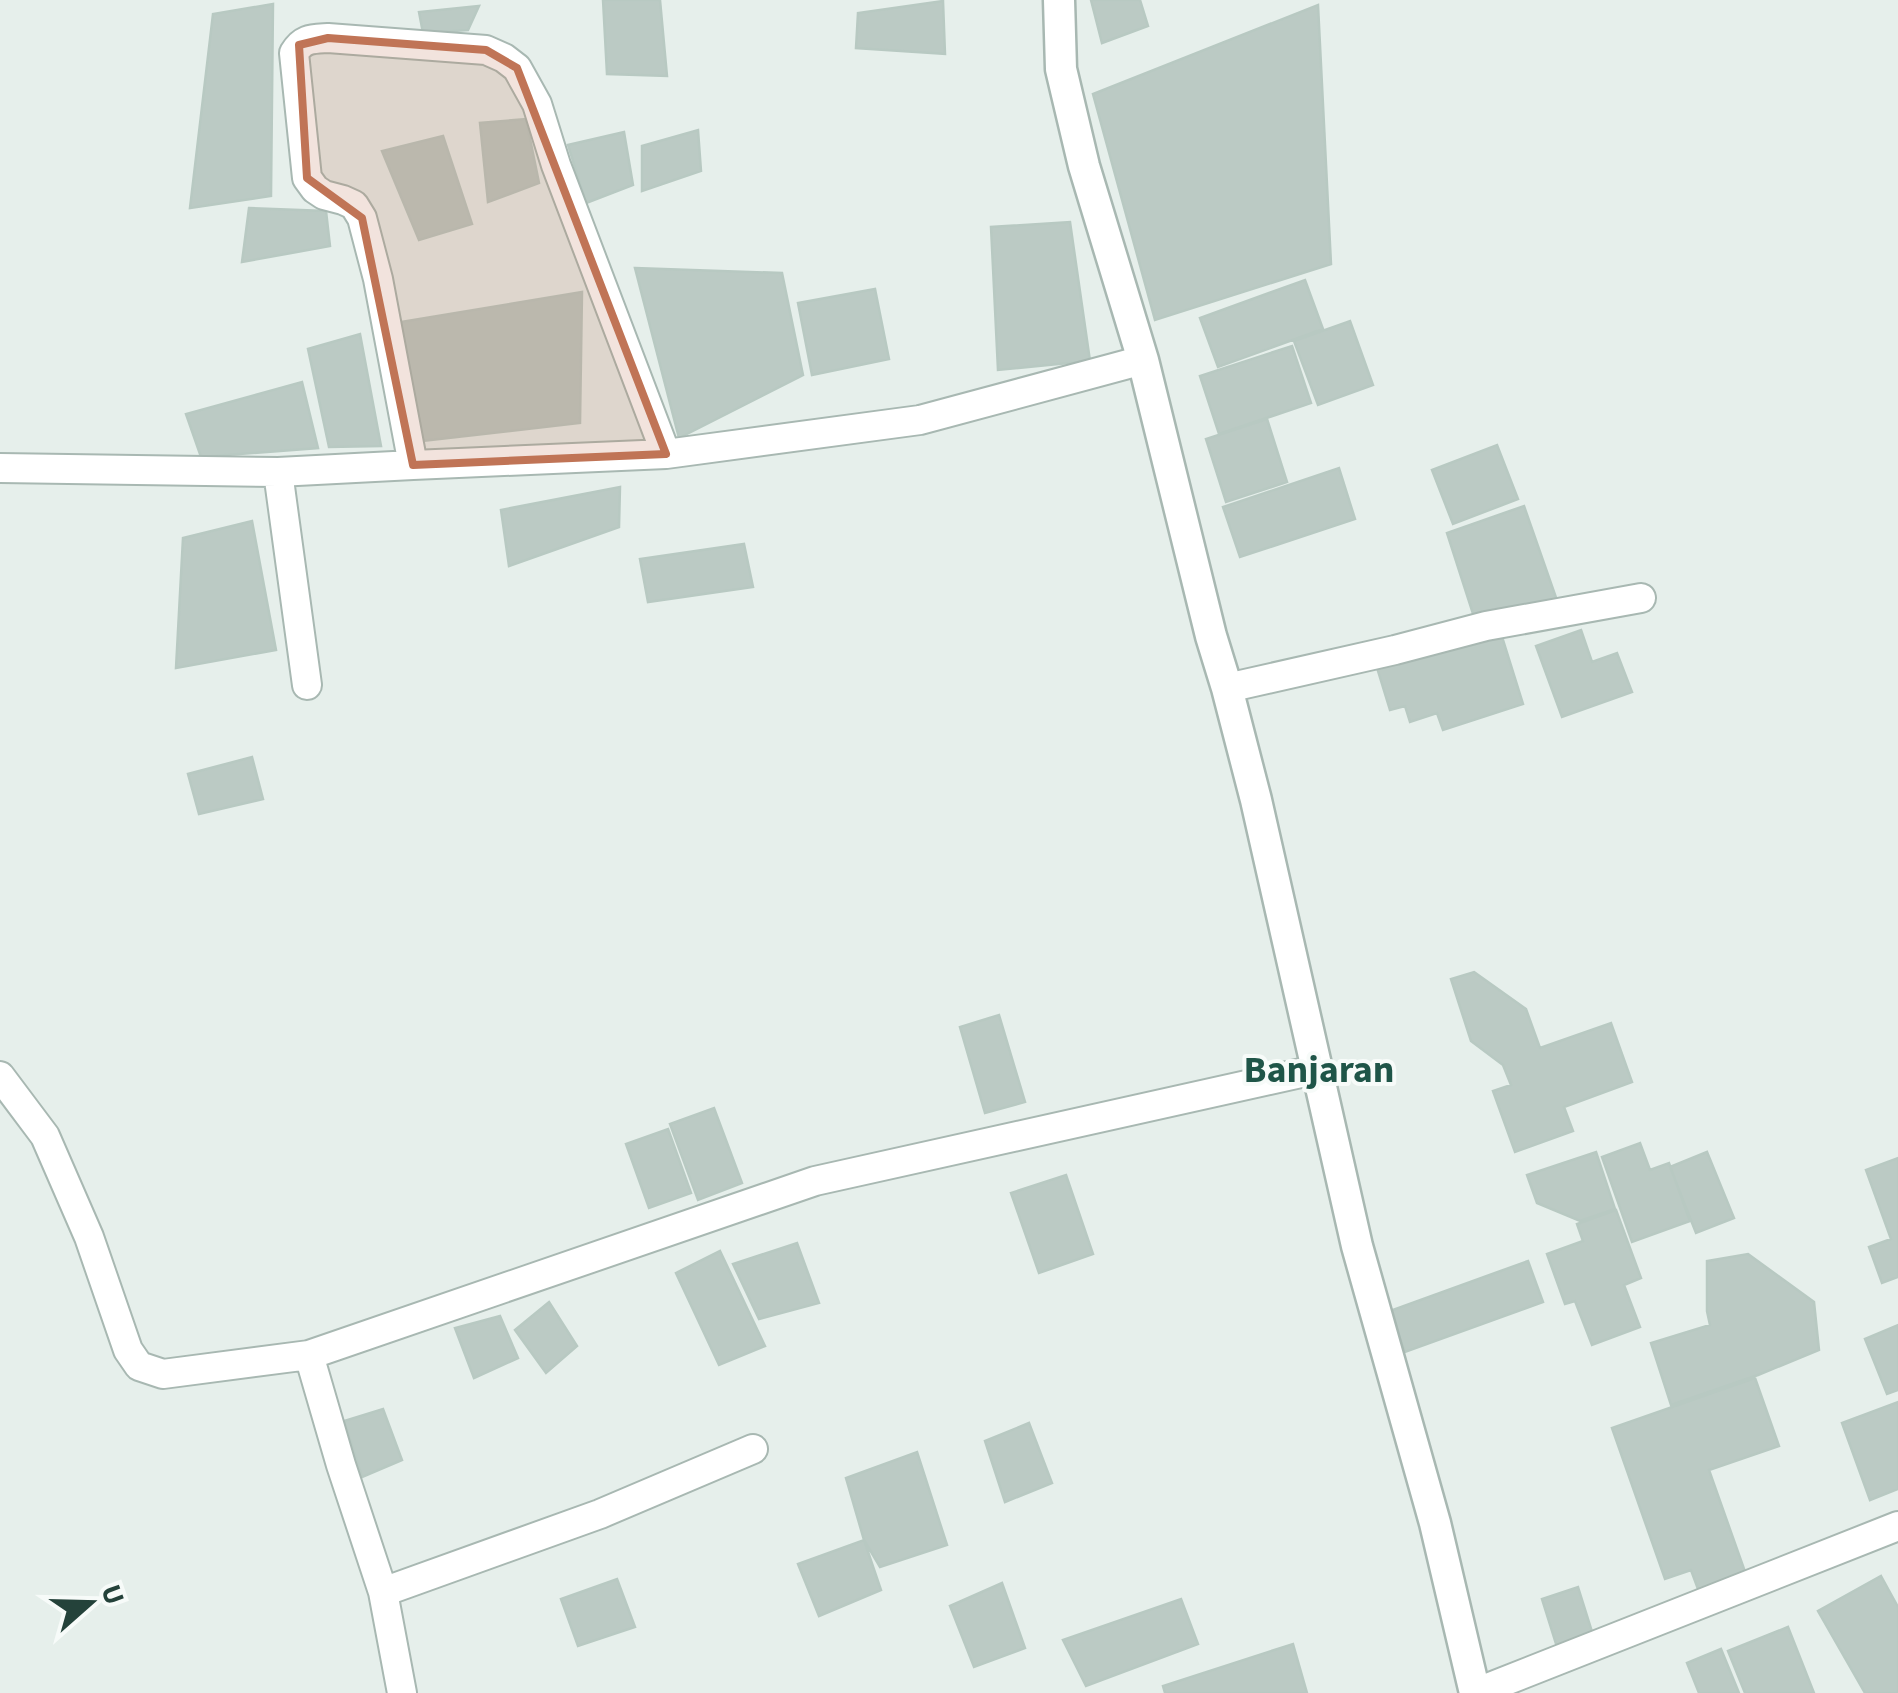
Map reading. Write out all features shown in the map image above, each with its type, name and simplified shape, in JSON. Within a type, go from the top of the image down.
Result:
[{"type":"street","points":[[1059,0],[1061,68],[1084,166],[1144,360],[1206,618],[1256,800],[1357,1246],[1435,1523],[1475,1693],[1898,1526]]},
{"type":"street","points":[[413,465],[378,279],[362,218],[354,205],[324,195],[307,178],[294,53],[308,39],[486,50],[517,68],[537,104],[556,165],[666,454]]},
{"type":"street","points":[[0,468],[278,472],[666,454],[920,420],[1144,360]]},
{"type":"street","points":[[278,472],[307,685]]},
{"type":"street","points":[[1227,688],[1486,626],[1641,598]]},
{"type":"street","points":[[0,1076],[45,1136],[89,1237],[128,1350],[139,1366],[163,1374],[308,1354],[815,1181],[1318,1069]]},
{"type":"street","points":[[308,1354],[383,1592],[402,1693]]},
{"type":"street","points":[[383,1592],[600,1514],[753,1449]]},
{"type":"highlighted area","points":[[328,38],[486,50],[517,68],[666,454],[413,465],[362,218],[307,178],[299,45]]},
{"type":"building","points":[[603,0],[660,0],[667,76],[607,74]]},
{"type":"building","points":[[1091,0],[1140,0],[1148,26],[1102,43]]},
{"type":"building","points":[[943,1],[945,54],[856,48],[858,13]]},
{"type":"building","points":[[273,4],[271,196],[190,208],[213,14]]},
{"type":"building","points":[[1318,5],[1331,264],[1155,320],[1093,94]]},
{"type":"building","points":[[479,6],[468,30],[423,33],[419,12]]},
{"type":"building","points":[[526,119],[539,183],[488,202],[480,123]]},
{"type":"building","points":[[698,130],[701,171],[642,191],[642,146]]},
{"type":"building","points":[[624,132],[633,185],[586,203],[568,145]]},
{"type":"building","points":[[443,136],[472,224],[419,240],[382,151]]},
{"type":"building","points":[[249,208],[326,211],[330,246],[242,262]]},
{"type":"building","points":[[1070,222],[1090,361],[998,370],[991,227]]},
{"type":"building","points":[[635,268],[782,273],[803,375],[679,438]]},
{"type":"building","points":[[1305,280],[1323,329],[1218,367],[1200,318]]},
{"type":"building","points":[[875,289],[889,359],[812,375],[798,303]]},
{"type":"building","points":[[582,292],[580,423],[421,441],[401,322]]},
{"type":"building","points":[[1350,321],[1373,385],[1318,405],[1294,341]]},
{"type":"building","points":[[360,334],[381,446],[329,447],[308,349]]},
{"type":"building","points":[[1292,346],[1311,403],[1219,434],[1200,376]]},
{"type":"building","points":[[302,382],[318,448],[201,457],[186,414]]},
{"type":"building","points":[[1267,419],[1287,482],[1226,502],[1206,439]]},
{"type":"building","points":[[1497,445],[1518,499],[1453,524],[1432,470]]},
{"type":"building","points":[[1339,468],[1355,519],[1240,557],[1223,507]]},
{"type":"building","points":[[620,487],[619,527],[509,566],[501,510]]},
{"type":"building","points":[[1524,506],[1560,609],[1476,623],[1447,533]]},
{"type":"building","points":[[252,521],[276,650],[176,668],[183,538]]},
{"type":"building","points":[[744,544],[753,587],[648,602],[640,559]]},
{"type":"building","points":[[1499,627],[1523,704],[1443,730],[1437,713],[1410,722],[1405,706],[1390,710],[1375,661]]},
{"type":"building","points":[[1581,630],[1592,662],[1617,653],[1632,692],[1562,717],[1536,646]]},
{"type":"building","points":[[252,757],[263,799],[199,814],[188,774]]},
{"type":"building","points":[[1474,972],[1526,1009],[1540,1048],[1611,1023],[1632,1082],[1564,1107],[1573,1131],[1515,1152],[1493,1091],[1511,1085],[1503,1065],[1471,1041],[1451,979]]},
{"type":"building","points":[[999,1015],[1025,1102],[985,1113],[960,1027]]},
{"type":"building","points":[[714,1108],[742,1183],[698,1200],[670,1124]]},
{"type":"building","points":[[668,1129],[691,1193],[649,1208],[626,1144]]},
{"type":"building","points":[[1640,1143],[1650,1170],[1669,1163],[1690,1221],[1632,1242],[1602,1157]]},
{"type":"building","points":[[1596,1152],[1615,1209],[1580,1221],[1537,1203],[1527,1175]]},
{"type":"building","points":[[1707,1152],[1734,1218],[1696,1233],[1670,1167]]},
{"type":"building","points":[[1898,1158],[1898,1277],[1882,1283],[1869,1247],[1891,1239],[1866,1170]]},
{"type":"building","points":[[1066,1175],[1093,1254],[1039,1273],[1011,1193]]},
{"type":"building","points":[[1616,1210],[1641,1278],[1624,1285],[1640,1327],[1592,1345],[1575,1301],[1565,1304],[1547,1254],[1583,1241],[1577,1224]]},
{"type":"building","points":[[797,1243],[819,1303],[759,1319],[733,1264]]},
{"type":"building","points":[[720,1251],[765,1346],[719,1365],[676,1273]]},
{"type":"building","points":[[1748,1254],[1814,1302],[1819,1350],[1671,1405],[1651,1343],[1710,1325],[1707,1261]]},
{"type":"building","points":[[1528,1261],[1543,1302],[1405,1352],[1390,1311]]},
{"type":"building","points":[[549,1302],[577,1346],[546,1373],[515,1330]]},
{"type":"building","points":[[500,1316],[518,1358],[474,1378],[455,1328]]},
{"type":"building","points":[[1898,1325],[1898,1390],[1887,1394],[1865,1339]]},
{"type":"building","points":[[1755,1378],[1779,1446],[1709,1470],[1749,1583],[1702,1600],[1691,1570],[1665,1579],[1612,1428]]},
{"type":"building","points":[[1898,1402],[1898,1489],[1870,1500],[1842,1423]]},
{"type":"building","points":[[383,1409],[402,1460],[362,1477],[344,1421]]},
{"type":"building","points":[[1029,1423],[1052,1483],[1005,1502],[985,1441]]},
{"type":"building","points":[[917,1452],[947,1545],[880,1567],[864,1540],[846,1478]]},
{"type":"building","points":[[864,1540],[881,1590],[819,1616],[798,1564]]},
{"type":"building","points":[[1881,1576],[1898,1607],[1898,1693],[1865,1693],[1818,1611]]},
{"type":"building","points":[[617,1579],[635,1627],[578,1646],[561,1599]]},
{"type":"building","points":[[1002,1583],[1025,1648],[974,1667],[950,1606]]},
{"type":"building","points":[[1578,1587],[1593,1635],[1557,1647],[1542,1599]]},
{"type":"building","points":[[1181,1599],[1198,1644],[1086,1686],[1063,1640]]},
{"type":"building","points":[[1788,1627],[1814,1693],[1745,1693],[1728,1651]]},
{"type":"building","points":[[1293,1644],[1307,1693],[1165,1693],[1163,1686]]},
{"type":"building","points":[[1721,1649],[1739,1693],[1699,1693],[1687,1663]]},
{"type":"district","name":"Banjaran","points":[[1319,1069]]}]
